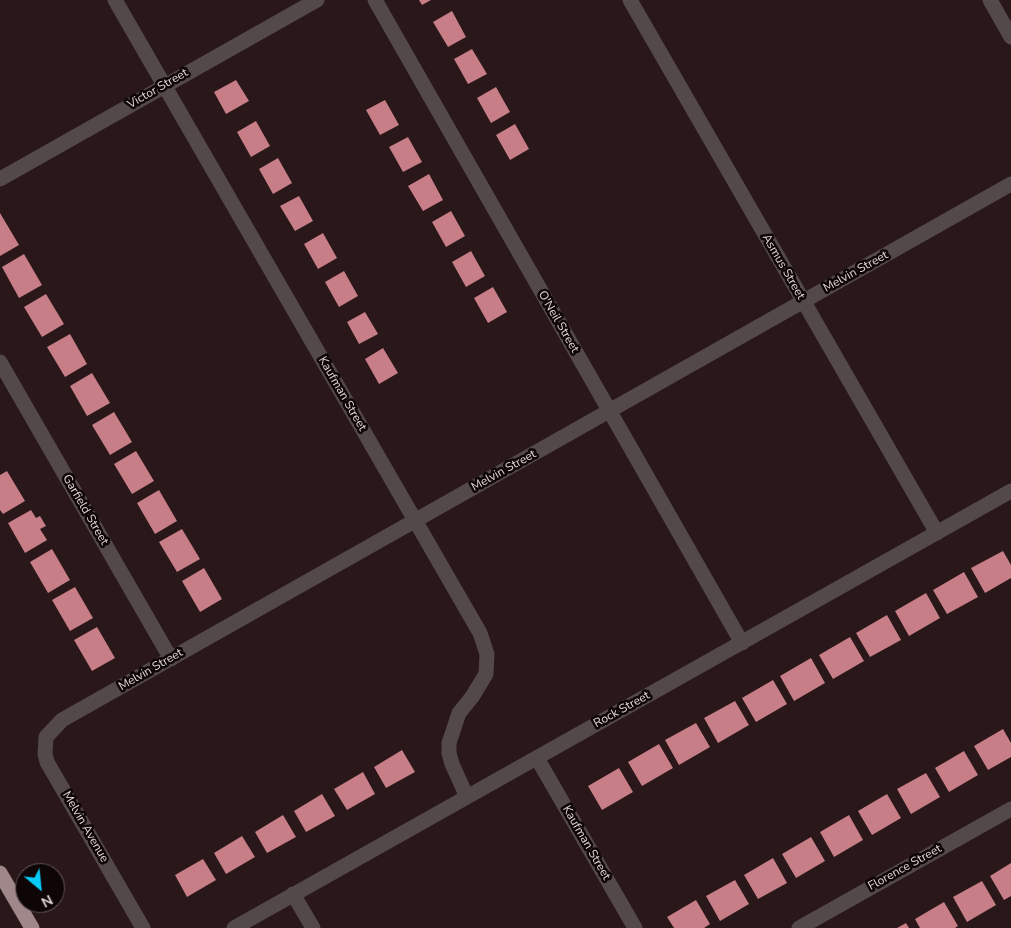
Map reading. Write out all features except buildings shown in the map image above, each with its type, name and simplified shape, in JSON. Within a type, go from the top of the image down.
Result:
[{"type":"highway","points":[[0,873],[32,928]]},
{"type":"street","name":"Kaufman Street","points":[[115,0],[480,633],[487,654],[487,664],[483,680],[459,714],[449,743],[452,764],[468,796]]},
{"type":"street","name":"Victor Street","points":[[0,179],[317,0]]},
{"type":"street","name":"O'Neil Street","points":[[375,0],[742,643]]},
{"type":"street","name":"Asmus Street","points":[[630,0],[936,533]]},
{"type":"street","points":[[990,0],[1011,37]]},
{"type":"street","name":"Melvin Street","points":[[61,786],[47,762],[45,754],[46,737],[54,726],[62,720],[1011,184]]},
{"type":"street","name":"Garfield Street","points":[[0,362],[171,659]]},
{"type":"street","name":"Rock Street","points":[[234,928],[1011,491]]},
{"type":"street","name":"Kaufman Street","points":[[537,758],[635,928]]},
{"type":"street","name":"Melvin Avenue","points":[[61,786],[110,868],[141,925]]},
{"type":"street","name":"Florence Street","points":[[799,928],[1011,809]]},
{"type":"street","points":[[293,894],[313,928]]}]
